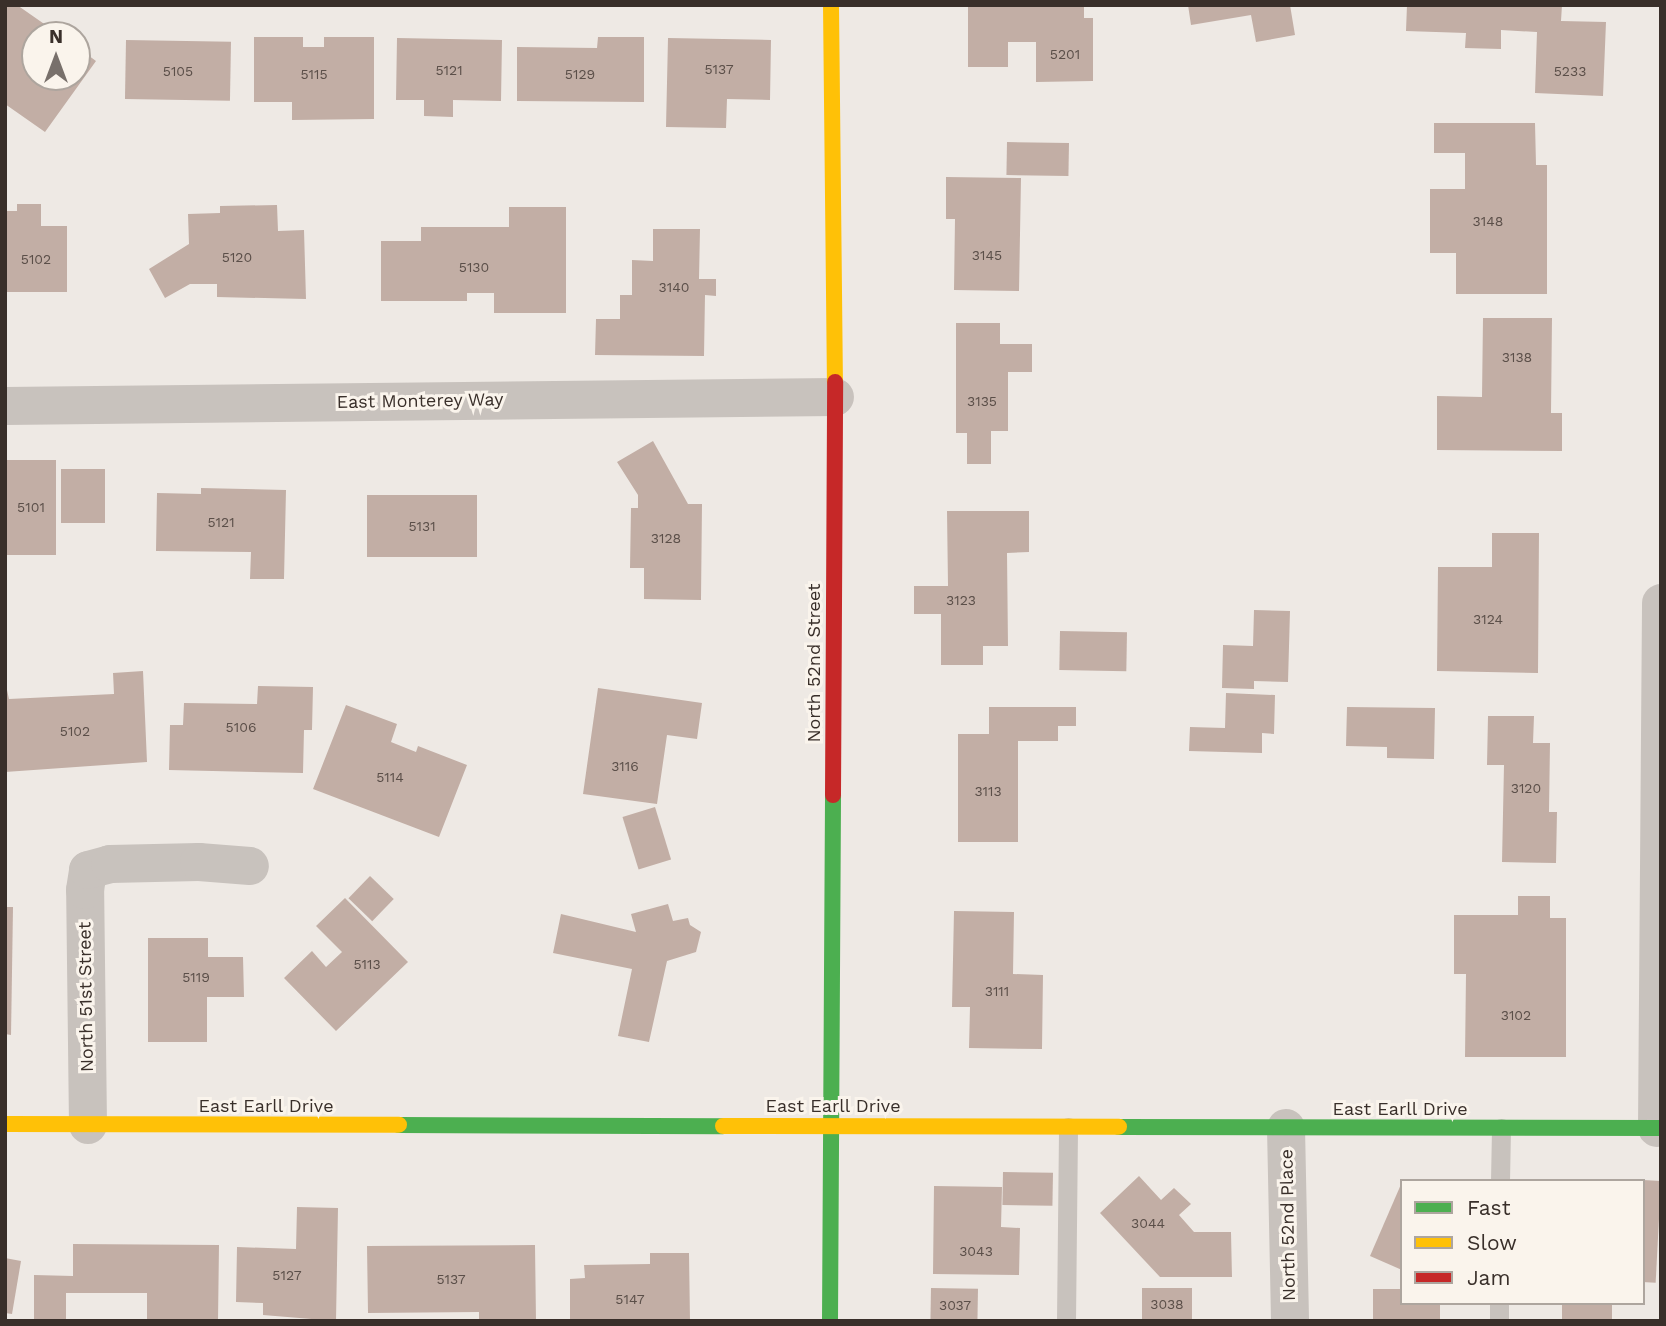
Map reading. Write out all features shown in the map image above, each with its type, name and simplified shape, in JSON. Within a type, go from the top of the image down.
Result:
[{"type":"street","name":"North 52nd Street","points":[[830,1321],[835,397],[831,5]]},
{"type":"street","name":"East Monterey Way","points":[[5,406],[835,397]]},
{"type":"street","points":[[1659,1128],[1661,603]]},
{"type":"street","name":"North 51st Street","points":[[88,1125],[85,890],[89,870],[110,864],[199,862],[250,866]]},
{"type":"street","name":"East Earll Drive","points":[[5,1124],[1659,1128]]},
{"type":"street","name":"North 52nd Place","points":[[1286,1128],[1290,1321]]},
{"type":"lane","points":[[1066,1321],[1068,1127]]},
{"type":"lane","points":[[1500,1179],[1501,1128]]},
{"type":"building","points":[[5,5],[17,5],[40,21],[21,21],[21,91],[74,91],[45,132],[5,104]]},
{"type":"building","points":[[968,5],[1084,5],[1084,18],[1093,18],[1093,81],[1036,82],[1036,42],[1008,42],[1008,67],[968,67]]},
{"type":"building","points":[[1188,5],[1290,5],[1295,35],[1256,42],[1251,15],[1191,25]]},
{"type":"building","points":[[1407,5],[1562,5],[1561,21],[1606,22],[1603,96],[1535,93],[1537,32],[1501,30],[1501,49],[1465,48],[1466,33],[1406,31]]},
{"type":"building","points":[[254,37],[303,37],[303,47],[324,47],[324,37],[374,37],[374,119],[292,120],[292,102],[254,102]]},
{"type":"building","points":[[598,37],[644,37],[644,102],[517,101],[517,47],[597,48]]},
{"type":"building","points":[[397,38],[502,40],[501,101],[453,100],[453,117],[424,116],[424,100],[396,100]]},
{"type":"building","points":[[668,38],[771,40],[770,100],[727,99],[726,128],[666,127]]},
{"type":"building","points":[[126,40],[231,42],[230,101],[125,99]]},
{"type":"building","points":[[1434,123],[1535,123],[1536,165],[1547,165],[1547,294],[1456,294],[1456,253],[1430,253],[1430,189],[1465,189],[1465,153],[1434,153]]},
{"type":"building","points":[[1007,142],[1069,143],[1068,176],[1006,175]]},
{"type":"building","points":[[946,177],[1021,178],[1019,291],[954,290],[955,219],[946,219]]},
{"type":"building","points":[[17,204],[41,204],[41,226],[67,226],[67,292],[5,292],[5,211],[17,211]]},
{"type":"building","points":[[277,205],[278,231],[304,230],[306,299],[217,297],[217,284],[190,284],[165,298],[149,269],[189,244],[188,214],[220,213],[220,206]]},
{"type":"building","points":[[509,207],[566,207],[566,313],[494,313],[494,293],[467,293],[467,301],[381,301],[381,241],[421,241],[421,227],[509,227]]},
{"type":"building","points":[[653,229],[700,229],[699,279],[716,279],[716,296],[705,295],[704,356],[595,355],[596,319],[620,319],[620,295],[632,295],[632,260],[653,261]]},
{"type":"building","points":[[1483,318],[1552,318],[1551,413],[1562,413],[1562,451],[1437,450],[1437,396],[1482,397]]},
{"type":"building","points":[[956,323],[1000,323],[1000,344],[1032,344],[1032,372],[1008,372],[1008,431],[991,431],[991,464],[967,464],[967,433],[956,433]]},
{"type":"building","points":[[653,441],[688,504],[702,504],[701,600],[644,599],[644,568],[630,568],[631,508],[638,508],[638,495],[617,462]]},
{"type":"building","points":[[5,460],[56,460],[56,555],[5,555]]},
{"type":"building","points":[[61,469],[105,469],[105,523],[61,523]]},
{"type":"building","points":[[201,488],[286,490],[284,579],[250,579],[251,552],[156,551],[157,493],[201,494]]},
{"type":"building","points":[[367,495],[477,495],[477,557],[367,557]]},
{"type":"building","points":[[947,511],[1029,511],[1029,552],[1007,553],[1008,646],[983,646],[983,665],[941,665],[941,614],[914,614],[914,586],[948,586]]},
{"type":"building","points":[[1492,533],[1539,533],[1538,673],[1437,671],[1438,567],[1492,567]]},
{"type":"building","points":[[1254,610],[1290,611],[1288,682],[1254,681],[1254,689],[1222,688],[1223,645],[1253,646]]},
{"type":"building","points":[[1060,631],[1127,632],[1126,671],[1059,670]]},
{"type":"building","points":[[143,671],[147,762],[5,772],[5,681],[9,699],[114,694],[113,673]]},
{"type":"building","points":[[258,686],[313,687],[312,730],[304,730],[303,773],[169,770],[170,725],[183,725],[184,703],[257,704]]},
{"type":"building","points":[[598,688],[702,703],[697,739],[667,735],[657,804],[583,794]]},
{"type":"building","points":[[1226,693],[1275,695],[1274,734],[1262,733],[1262,753],[1189,751],[1190,727],[1225,728]]},
{"type":"building","points":[[346,705],[397,724],[391,742],[416,752],[418,746],[467,765],[439,837],[313,789]]},
{"type":"building","points":[[989,707],[1076,707],[1076,726],[1058,726],[1058,741],[1018,741],[1018,842],[958,842],[958,734],[989,734]]},
{"type":"building","points":[[1347,707],[1435,708],[1434,759],[1387,758],[1387,747],[1346,746]]},
{"type":"building","points":[[1488,716],[1534,716],[1533,743],[1550,743],[1549,812],[1557,812],[1556,863],[1502,862],[1504,765],[1487,765]]},
{"type":"building","points":[[655,807],[671,860],[639,870],[622,817]]},
{"type":"building","points":[[370,876],[394,899],[372,921],[348,898]]},
{"type":"building","points":[[1518,896],[1550,896],[1550,918],[1566,918],[1566,1057],[1465,1057],[1466,974],[1454,974],[1454,915],[1518,915]]},
{"type":"building","points":[[345,898],[408,962],[336,1031],[284,978],[312,951],[326,967],[342,952],[316,926]]},
{"type":"building","points":[[668,904],[673,921],[688,918],[690,925],[701,932],[696,952],[667,961],[649,1042],[618,1036],[632,969],[553,953],[561,914],[636,932],[631,914]]},
{"type":"building","points":[[5,907],[13,907],[11,1035],[5,1034]]},
{"type":"building","points":[[954,911],[1014,912],[1013,974],[1043,975],[1042,1049],[969,1048],[970,1007],[952,1007]]},
{"type":"building","points":[[148,938],[208,938],[208,957],[243,957],[244,997],[207,997],[207,1042],[148,1042]]},
{"type":"building","points":[[1003,1172],[1053,1173],[1052,1206],[1002,1205]]},
{"type":"building","points":[[1139,1176],[1161,1200],[1174,1188],[1191,1204],[1179,1215],[1194,1232],[1231,1232],[1232,1277],[1160,1277],[1100,1213]]},
{"type":"building","points":[[1645,1180],[1661,1181],[1656,1283],[1645,1282]]},
{"type":"building","points":[[934,1186],[1002,1187],[1001,1227],[1020,1228],[1019,1275],[933,1274]]},
{"type":"building","points":[[1400,1187],[1400,1269],[1370,1256]]},
{"type":"building","points":[[297,1207],[338,1208],[336,1321],[263,1315],[263,1303],[236,1302],[237,1247],[296,1249]]},
{"type":"building","points":[[73,1244],[219,1245],[218,1321],[147,1321],[147,1293],[66,1293],[66,1321],[34,1321],[34,1275],[73,1276]]},
{"type":"building","points":[[535,1245],[536,1321],[479,1321],[479,1312],[368,1313],[367,1246]]},
{"type":"building","points":[[650,1253],[689,1253],[690,1321],[570,1319],[570,1279],[585,1278],[584,1265],[650,1264]]},
{"type":"building","points":[[5,1258],[21,1261],[12,1314],[5,1313]]},
{"type":"building","points":[[931,1288],[978,1289],[977,1321],[930,1321]]},
{"type":"building","points":[[1142,1288],[1192,1288],[1192,1321],[1142,1321]]},
{"type":"building","points":[[1373,1289],[1400,1289],[1400,1305],[1440,1305],[1440,1321],[1373,1321]]},
{"type":"building","points":[[1562,1305],[1612,1305],[1612,1321],[1562,1321]]},
{"type":"traffic: fast","points":[[830,1321],[833,795]]},
{"type":"traffic: fast","points":[[399,1125],[723,1126]]},
{"type":"traffic: fast","points":[[1119,1127],[1661,1128]]},
{"type":"traffic: slow","points":[[831,5],[835,382]]},
{"type":"traffic: slow","points":[[5,1124],[399,1125]]},
{"type":"traffic: slow","points":[[723,1126],[1119,1127]]},
{"type":"traffic: jam","points":[[833,795],[835,382]]}]
